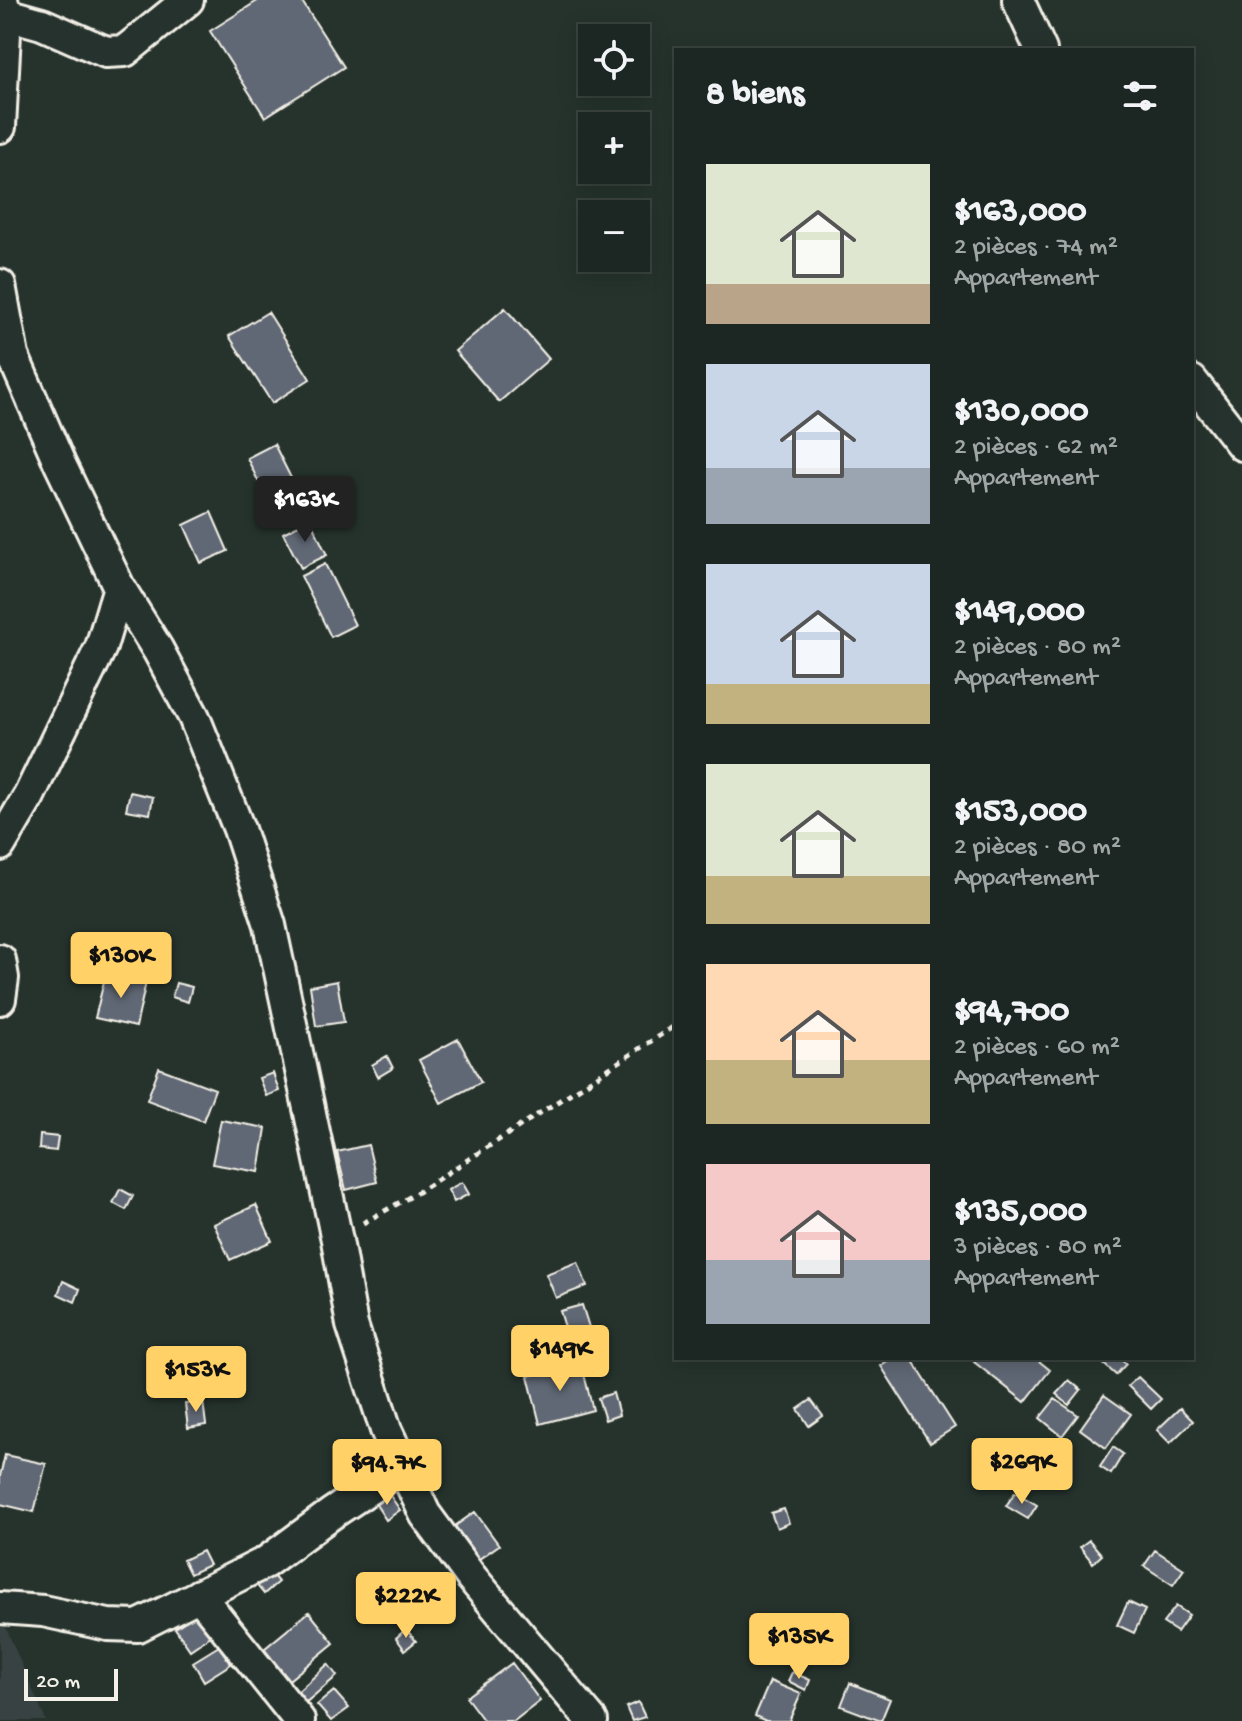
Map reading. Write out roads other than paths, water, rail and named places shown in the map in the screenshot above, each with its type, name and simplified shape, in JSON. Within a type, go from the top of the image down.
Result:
[{"type":"street","points":[[0,127],[4,7],[106,52],[125,51],[188,0]]},
{"type":"street","points":[[1018,0],[1040,48]]},
{"type":"street","points":[[0,285],[13,356],[66,478],[119,587],[194,717],[239,829],[270,925],[352,1325],[386,1430],[425,1514],[472,1578],[592,1721]]},
{"type":"street","points":[[1194,384],[1242,445]]},
{"type":"street","points":[[0,845],[29,796],[101,647],[119,587]]},
{"type":"street","points":[[0,960],[3,978],[0,999]]},
{"type":"street","points":[[0,1608],[43,1611],[108,1625],[138,1626],[266,1562],[403,1466]]},
{"type":"street","points":[[199,1595],[299,1720]]}]
